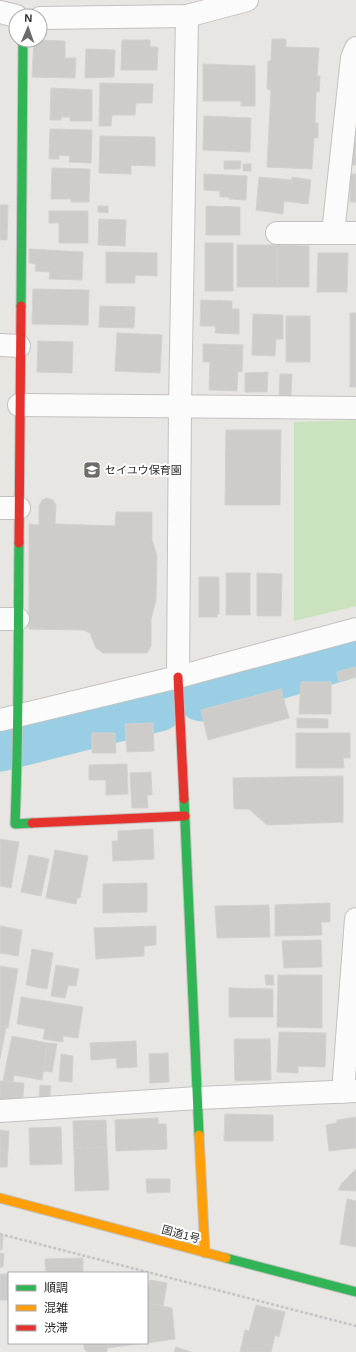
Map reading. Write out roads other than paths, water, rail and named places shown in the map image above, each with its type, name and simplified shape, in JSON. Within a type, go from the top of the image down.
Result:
[{"type":"main road","points":[[23,48],[10,346],[19,405],[9,508],[9,619],[12,723],[18,750],[15,824],[185,816]]},
{"type":"main road","points":[[178,677],[205,1253]]},
{"type":"main road","name":"国道1号","points":[[0,1198],[356,1292]]},
{"type":"street","points":[[48,18],[187,16],[247,0]]},
{"type":"street","points":[[178,677],[180,407],[187,16]]},
{"type":"street","points":[[333,233],[352,58],[356,48]]},
{"type":"street","points":[[277,233],[356,233]]},
{"type":"street","points":[[19,405],[356,408]]},
{"type":"street","points":[[12,723],[356,629]]},
{"type":"street","points":[[0,1110],[198,1098],[350,1092],[356,919]]},
{"type":"waterway","points":[[202,695],[356,650]]},
{"type":"waterway","points":[[0,745],[158,705]]},
{"type":"place","name":"セイユウ保育園","points":[[92,470]]}]
